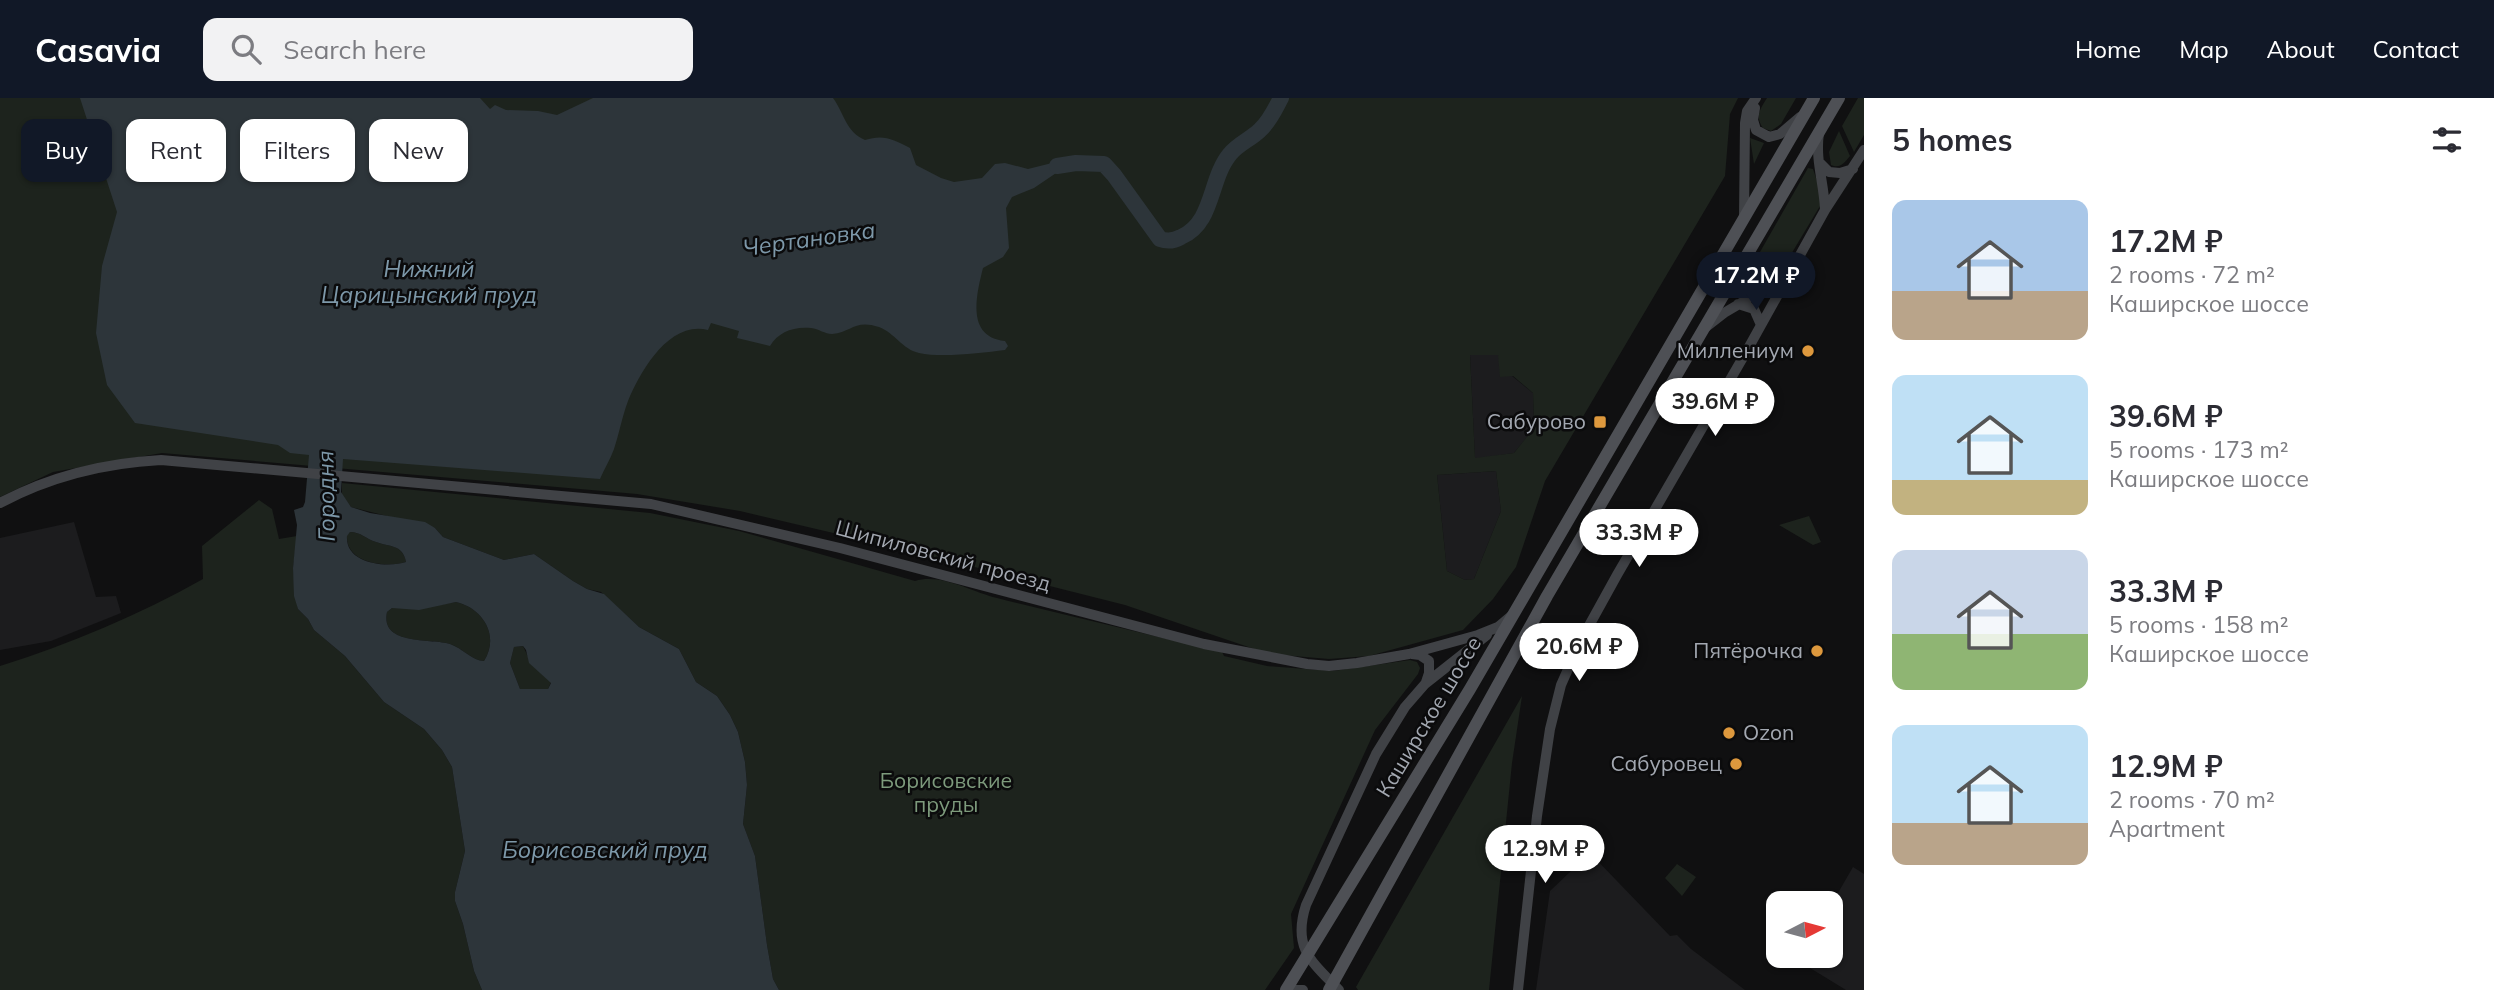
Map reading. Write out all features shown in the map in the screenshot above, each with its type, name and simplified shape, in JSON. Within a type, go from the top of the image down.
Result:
[{"type":"main road","points":[[1744,218],[1747,111],[1756,98],[1753,120],[1756,130],[1769,137],[1780,134],[1805,113]]},
{"type":"main road","name":"Каширское шоссе","points":[[1286,990],[1470,689],[1814,98]]},
{"type":"main road","name":"Каширское шоссе","points":[[1334,988],[1547,596],[1839,98]]},
{"type":"main road","points":[[1820,129],[1816,155],[1825,210]]},
{"type":"main road","points":[[1518,990],[1537,816],[1550,729],[1561,685],[1580,642],[1617,575],[1791,274],[1825,210],[1864,150]]},
{"type":"main road","points":[[1816,155],[1822,167],[1829,172],[1840,173],[1853,169]]},
{"type":"main road","points":[[1706,327],[1738,304],[1791,274]]},
{"type":"main road","points":[[1738,304],[1754,309],[1761,325]]},
{"type":"main road","name":"Шипиловский проезд","points":[[0,503],[48,480],[110,464],[174,460],[652,504],[840,548],[1204,644],[1272,659],[1329,666],[1409,653],[1464,640],[1498,627],[1511,616]]},
{"type":"main road","points":[[1334,988],[1307,956],[1300,931],[1306,905],[1376,754],[1405,707],[1425,684],[1498,627]]},
{"type":"main road","points":[[1409,653],[1420,655],[1429,661],[1425,684]]},
{"type":"main road","points":[[1294,990],[1303,990]]},
{"type":"shaded area","points":[[1470,355],[1498,355],[1512,376],[1533,393],[1534,429],[1514,453],[1475,459]]},
{"type":"shaded area","points":[[1496,471],[1501,511],[1474,579],[1465,580],[1447,571],[1437,475]]},
{"type":"shaded area","points":[[74,522],[96,597],[116,596],[121,613],[51,641],[0,650],[0,538]]},
{"type":"shaded area","points":[[1590,853],[1670,936],[1677,935],[1745,990],[1536,990],[1550,891]]},
{"type":"shaded area","points":[[1853,867],[1864,874],[1864,990],[1846,990],[1810,968],[1843,968],[1843,891],[1839,891]]},
{"type":"green space","points":[[0,98],[1738,98],[1730,114],[1725,176],[1545,481],[1516,567],[1493,599],[1463,630],[1369,656],[1329,659],[1269,654],[1125,605],[740,511],[637,494],[162,453],[53,472],[0,497]],"holes":[[[1470,355],[1498,355],[1500,377],[1513,376],[1533,393],[1534,428],[1514,453],[1475,458]],[[1496,471],[1501,511],[1474,579],[1465,580],[1447,571],[1437,475]]]},
{"type":"green space","points":[[1767,98],[1796,98],[1781,124],[1771,131],[1763,128],[1759,120]]},
{"type":"green space","points":[[1858,98],[1864,98],[1864,135],[1854,152],[1842,126]]},
{"type":"green space","points":[[1839,131],[1850,156],[1842,165],[1834,166],[1831,165],[1829,152]]},
{"type":"green space","points":[[1750,138],[1764,143],[1754,164]]},
{"type":"green space","points":[[1808,168],[1813,169],[1821,193],[1820,206],[1781,268],[1741,289],[1740,287]]},
{"type":"green space","name":"Борисовские пруды","points":[[342,483],[650,513],[739,531],[915,581],[946,581],[997,598],[1222,652],[1224,656],[1267,666],[1333,671],[1410,660],[1417,662],[1420,668],[1375,730],[1291,914],[1294,948],[1265,990],[779,990],[773,979],[755,856],[743,824],[747,785],[738,732],[717,696],[696,682],[679,649],[639,627],[601,592],[587,589],[534,554],[504,560],[443,537],[435,528],[351,507],[342,495]]},
{"type":"green space","points":[[259,500],[272,509],[279,539],[297,536],[293,568],[298,609],[314,630],[345,656],[384,702],[424,729],[452,767],[465,851],[455,901],[474,971],[482,990],[0,990],[0,666],[104,628],[203,579],[202,546]]},
{"type":"green space","points":[[1809,516],[1821,542],[1813,545],[1779,525]]},
{"type":"green space","points":[[350,532],[399,549],[406,562],[378,564],[360,558],[348,545],[347,535]]},
{"type":"green space","points":[[456,602],[474,610],[486,624],[490,642],[484,661],[450,644],[399,635],[391,630],[387,623],[387,612],[392,608]]},
{"type":"green space","points":[[523,646],[532,665],[551,682],[548,689],[520,689],[510,663],[514,647]]},
{"type":"green space","points":[[1522,696],[1512,763],[1489,990],[1358,990],[1356,987]]},
{"type":"green space","points":[[1677,864],[1696,877],[1682,896],[1665,878]]},
{"type":"water","name":"Нижний Царицынский пруд","points":[[80,98],[480,98],[490,109],[495,105],[506,110],[538,111],[557,115],[593,98],[833,98],[849,127],[859,137],[865,140],[888,138],[898,142],[910,148],[916,165],[954,182],[982,178],[995,164],[1005,163],[1028,169],[1052,163],[1076,163],[1065,167],[1034,188],[1012,197],[1006,208],[1009,248],[1003,257],[983,268],[977,302],[979,324],[984,332],[993,338],[1005,341],[1008,346],[1005,350],[950,355],[919,353],[885,330],[864,324],[832,334],[811,328],[793,329],[777,337],[770,346],[737,338],[739,331],[711,323],[708,330],[694,329],[669,340],[648,363],[628,401],[614,449],[600,479],[343,459],[341,492],[351,507],[370,513],[425,522],[443,537],[504,560],[534,554],[587,589],[604,594],[639,627],[679,649],[696,682],[717,696],[738,732],[747,785],[743,824],[755,856],[773,979],[779,990],[482,990],[474,971],[455,901],[465,851],[452,767],[424,729],[384,702],[345,656],[314,630],[298,609],[294,596],[293,568],[297,525],[294,510],[303,507],[305,502],[309,455],[290,453],[278,445],[135,423],[107,385],[96,333],[102,266],[117,212],[107,182],[112,182],[112,119],[87,119]],"holes":[[[350,532],[372,541],[399,549],[406,562],[378,564],[360,558],[348,545],[347,536]],[[456,602],[474,610],[486,624],[490,642],[484,661],[450,644],[399,635],[391,630],[387,623],[387,612],[392,608],[419,610]],[[523,646],[529,663],[551,683],[548,689],[520,689],[510,663],[514,647]]]},
{"type":"waterway","name":"Чертановка","points":[[1057,166],[1076,163],[1104,164],[1160,239],[1173,240],[1192,230],[1200,222],[1223,164],[1233,150],[1264,126],[1281,98]]},
{"type":"place","name":"Миллениум","points":[[1808,351]]},
{"type":"place","name":"Сабурово","points":[[1600,422]]},
{"type":"place","name":"Пятёрочка","points":[[1817,651]]},
{"type":"place","name":"Ozon","points":[[1729,733]]},
{"type":"place","name":"Сабуровец","points":[[1736,764]]},
{"type":"water label","name":"Городня","points":[[326,496]]},
{"type":"water label","name":"Борисовский пруд","points":[[605,850]]}]
